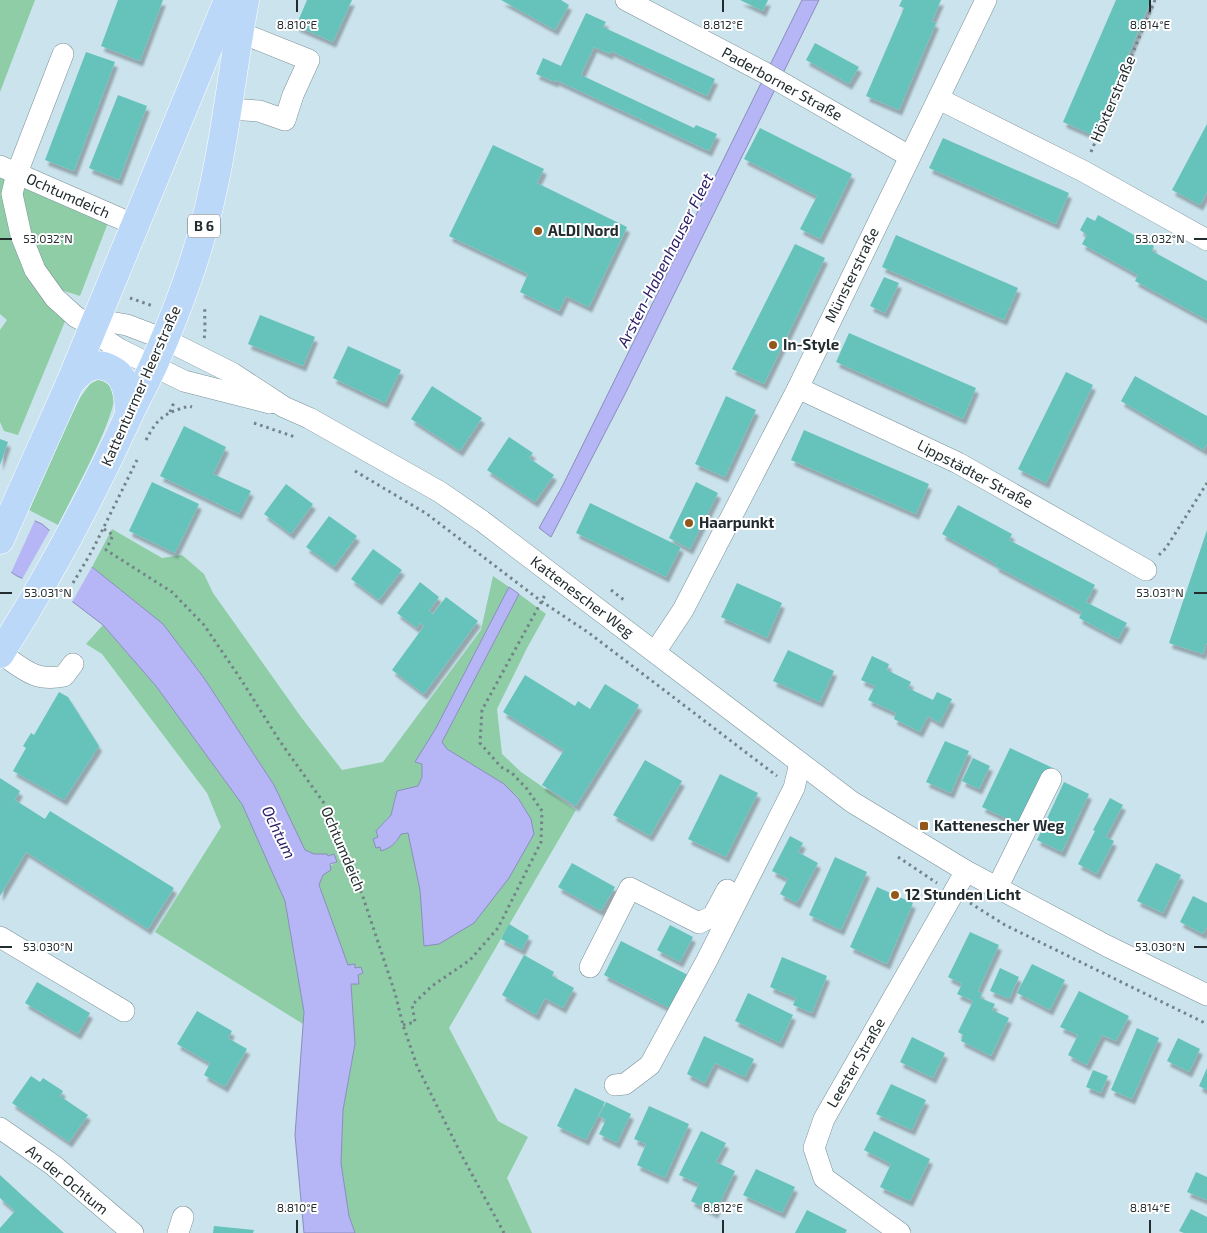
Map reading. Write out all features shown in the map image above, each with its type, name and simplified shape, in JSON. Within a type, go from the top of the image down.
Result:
[{"type":"main road","points":[[0,540],[70,383],[228,0]]},
{"type":"main road","name":"Kattenturmer Heerstraße","points":[[0,654],[70,537],[153,366],[175,314],[199,244],[211,197],[228,109],[245,0]]},
{"type":"main road","points":[[70,383],[88,367],[97,365],[117,372],[124,382],[128,397],[129,414]]},
{"type":"street","name":"Paderborner Straße","points":[[626,0],[744,61],[909,156]]},
{"type":"street","name":"Münsterstraße","points":[[655,652],[683,610],[798,388],[986,0]]},
{"type":"street","points":[[228,109],[259,111],[285,120],[293,95],[310,60],[239,32]]},
{"type":"street","points":[[63,54],[9,170],[21,235],[35,270],[55,298],[76,317],[94,326]]},
{"type":"street","points":[[939,99],[1083,171],[1207,240]]},
{"type":"street","name":"Ochtumdeich","points":[[9,170],[135,225]]},
{"type":"street","name":"Kattenescher Weg","points":[[284,407],[232,373],[164,339],[127,325],[110,322],[94,326],[101,337],[109,343],[184,381],[284,407],[309,418],[440,492],[482,521],[852,802],[966,872],[1107,946],[1207,995]]},
{"type":"street","name":"Lippstädter Straße","points":[[798,388],[958,463],[1146,570]]},
{"type":"street","points":[[0,654],[36,677],[50,679],[64,676],[73,664]]},
{"type":"street","points":[[590,967],[630,888],[699,923],[713,916],[784,781],[800,763]]},
{"type":"street","points":[[615,1085],[625,1084],[650,1066],[707,960],[794,788],[800,763]]},
{"type":"street","points":[[997,888],[1052,779]]},
{"type":"street","name":"Leester Straße","points":[[900,1233],[824,1178],[814,1148],[824,1119],[966,872]]},
{"type":"street","points":[[0,938],[124,1011]]},
{"type":"street","name":"An der Ochtum","points":[[0,1128],[53,1165],[133,1233]]},
{"type":"path","name":"Höxterstraße","points":[[1083,171],[1155,0]]},
{"type":"path","points":[[108,290],[204,323],[206,334]]},
{"type":"path","points":[[143,447],[151,431],[164,415],[170,412]]},
{"type":"path","points":[[72,584],[92,552],[140,455]]},
{"type":"path","points":[[1146,570],[1166,548],[1207,483]]},
{"type":"path","name":"Ochtumdeich","points":[[104,529],[113,535],[106,550],[172,592],[204,625],[279,740],[331,813],[363,897],[395,993],[403,1025],[418,1066],[462,1156],[504,1233]]},
{"type":"path","points":[[403,1025],[415,1022],[412,1005],[432,986],[470,960],[498,928],[541,842],[542,811],[527,789],[512,773],[501,767],[480,743],[482,710],[555,577]]},
{"type":"green space","points":[[0,0],[35,0],[0,92]]},
{"type":"green space","points":[[0,175],[7,178],[7,198],[68,314],[18,435],[4,431],[0,422],[0,330],[7,320],[0,314]]},
{"type":"green space","points":[[23,181],[109,220],[80,296],[58,289],[32,247],[18,194]]},
{"type":"green space","points":[[99,379],[107,379],[114,389],[114,400],[110,416],[93,456],[58,525],[29,510],[60,438],[80,398],[90,384]]},
{"type":"green space","points":[[112,529],[162,558],[182,555],[204,574],[213,593],[301,717],[342,770],[383,762],[481,630],[493,576],[509,587],[436,728],[415,762],[422,764],[422,777],[418,786],[397,791],[391,815],[376,831],[378,837],[376,848],[380,846],[381,850],[397,841],[401,834],[408,833],[420,890],[424,946],[509,877],[533,834],[518,797],[504,784],[447,749],[442,742],[519,594],[546,614],[497,709],[502,754],[521,772],[576,810],[449,1028],[498,1121],[528,1137],[507,1178],[532,1233],[355,1233],[349,1216],[341,1163],[343,1110],[355,1044],[351,983],[357,975],[363,973],[348,965],[319,885],[326,871],[337,862],[334,854],[327,856],[326,854],[314,855],[305,850],[274,785],[204,678],[163,624],[92,567]]},
{"type":"green space","points":[[103,625],[156,686],[242,804],[285,901],[304,1012],[303,1024],[155,932],[221,827],[207,793],[102,654],[86,644]]},
{"type":"water","points":[[802,0],[819,0],[624,396],[551,537],[539,528],[563,485]]},
{"type":"water","name":"Ochtum","points":[[0,505],[42,524],[163,624],[204,678],[274,785],[305,850],[314,854],[327,854],[328,856],[334,854],[337,862],[330,864],[331,870],[323,875],[319,885],[348,965],[355,964],[355,968],[361,967],[363,973],[358,975],[359,984],[351,984],[355,1044],[343,1110],[341,1163],[349,1216],[355,1233],[304,1233],[295,1135],[304,1012],[285,901],[242,804],[156,686],[103,625],[73,602],[17,576],[0,565]]},
{"type":"water","points":[[509,587],[519,594],[442,742],[447,749],[504,784],[518,798],[531,819],[534,834],[509,878],[474,923],[439,944],[424,946],[420,890],[408,833],[401,834],[393,845],[381,851],[380,847],[376,848],[373,839],[378,837],[376,831],[391,815],[397,791],[418,786],[422,777],[422,764],[415,762],[436,728]]},
{"type":"pier","points":[[0,503],[36,518],[10,575],[0,568]]},
{"type":"pier","points":[[51,528],[93,565],[71,604],[21,581]]},
{"type":"building","points":[[118,0],[163,0],[140,61],[101,46]]},
{"type":"building","points":[[307,0],[352,0],[333,42],[296,26]]},
{"type":"building","points":[[501,0],[561,0],[569,5],[555,30]]},
{"type":"building","points":[[740,0],[768,0],[763,11]]},
{"type":"building","points":[[902,0],[941,0],[932,21],[936,23],[899,110],[866,96],[904,8],[899,6]]},
{"type":"building","points":[[1116,0],[1151,0],[1095,136],[1063,122]]},
{"type":"building","points":[[586,13],[606,22],[603,27],[715,79],[707,96],[611,51],[610,54],[594,47],[581,75],[694,128],[696,125],[717,134],[709,151],[556,80],[555,82],[536,74],[543,58],[561,66]]},
{"type":"building","points":[[815,43],[859,67],[849,84],[806,60]]},
{"type":"building","points":[[86,52],[115,62],[74,171],[45,160]]},
{"type":"building","points":[[118,95],[147,106],[119,180],[89,168]]},
{"type":"building","points":[[1207,124],[1207,192],[1200,205],[1172,190]]},
{"type":"building","points":[[760,128],[852,174],[820,239],[800,229],[817,196],[744,159]]},
{"type":"building","points":[[943,138],[1069,193],[1056,224],[929,168]]},
{"type":"building","name":"ALDI Nord","points":[[493,145],[544,169],[537,183],[627,227],[589,307],[566,296],[559,311],[520,292],[528,274],[449,236]]},
{"type":"building","points":[[1098,215],[1154,246],[1152,251],[1207,281],[1207,320],[1135,281],[1138,275],[1082,244],[1087,235],[1080,230],[1087,217],[1095,221]]},
{"type":"building","points":[[896,235],[1018,288],[1004,320],[882,267]]},
{"type":"building","points":[[795,244],[825,258],[764,384],[732,369]]},
{"type":"building","points":[[884,277],[899,283],[885,313],[870,306]]},
{"type":"building","points":[[260,315],[315,337],[303,366],[248,344]]},
{"type":"building","points":[[849,333],[976,388],[963,419],[836,362]]},
{"type":"building","points":[[348,346],[401,370],[385,403],[333,378]]},
{"type":"building","points":[[1066,372],[1093,385],[1046,483],[1018,469]]},
{"type":"building","points":[[1135,376],[1207,416],[1207,444],[1204,450],[1121,401]]},
{"type":"building","points":[[432,386],[482,418],[460,451],[411,419]]},
{"type":"building","points":[[726,396],[756,410],[725,477],[695,464]]},
{"type":"building","points":[[184,426],[226,447],[213,474],[251,491],[239,514],[160,476]]},
{"type":"building","points":[[804,430],[929,484],[916,514],[791,460]]},
{"type":"building","points":[[509,437],[533,453],[529,458],[554,475],[535,502],[487,470]]},
{"type":"building","points":[[0,439],[8,442],[0,465]]},
{"type":"building","points":[[152,482],[199,504],[175,553],[129,531]]},
{"type":"building","name":"Haarpunkt","points":[[696,482],[718,493],[690,549],[669,538]]},
{"type":"building","points":[[286,484],[313,504],[291,534],[264,514]]},
{"type":"building","points":[[590,503],[681,547],[666,577],[576,533]]},
{"type":"building","points":[[958,505],[1012,534],[1009,540],[1095,585],[1086,602],[1127,623],[1118,639],[1079,618],[1082,612],[995,566],[1000,559],[996,564],[942,534]]},
{"type":"building","points":[[329,516],[357,536],[334,567],[306,547]]},
{"type":"building","points":[[1207,530],[1207,642],[1203,654],[1169,643]]},
{"type":"building","points":[[373,549],[402,570],[379,600],[351,579]]},
{"type":"building","points":[[420,582],[439,597],[429,611],[433,614],[446,597],[478,621],[424,694],[392,670],[424,626],[420,623],[417,628],[397,613]]},
{"type":"building","points":[[737,583],[782,603],[767,638],[721,617]]},
{"type":"building","points":[[788,650],[834,671],[820,702],[773,681]]},
{"type":"building","points":[[872,656],[889,664],[887,670],[911,682],[908,688],[933,700],[937,692],[952,699],[940,723],[928,716],[920,732],[894,719],[896,713],[868,700],[875,686],[861,680]]},
{"type":"building","points":[[525,675],[575,706],[578,701],[590,709],[605,684],[639,705],[576,806],[542,785],[564,750],[503,712]]},
{"type":"building","points":[[59,692],[68,697],[99,746],[64,800],[13,771],[26,748],[23,746],[31,733],[34,735]]},
{"type":"building","points":[[945,741],[969,751],[951,793],[926,782]]},
{"type":"building","points":[[1010,748],[1053,768],[1024,827],[982,807]]},
{"type":"building","points":[[973,758],[990,766],[979,789],[962,781]]},
{"type":"building","points":[[645,760],[682,781],[650,836],[613,815]]},
{"type":"building","points":[[720,774],[758,793],[726,857],[688,839]]},
{"type":"building","points":[[0,778],[20,791],[15,800],[45,819],[50,811],[174,888],[148,929],[26,852],[0,896]]},
{"type":"building","points":[[1064,782],[1089,794],[1062,852],[1037,840]]},
{"type":"building","points":[[1110,798],[1123,805],[1106,837],[1114,841],[1097,874],[1078,864]]},
{"type":"building","points":[[790,836],[803,843],[798,852],[818,863],[797,903],[780,894],[788,879],[772,871]]},
{"type":"building","points":[[835,857],[867,872],[841,930],[809,915]]},
{"type":"building","points":[[572,863],[615,887],[601,911],[558,887]]},
{"type":"building","points":[[1156,863],[1181,875],[1163,913],[1137,901]]},
{"type":"building","points":[[877,887],[913,903],[887,964],[850,947]]},
{"type":"building","points":[[1193,896],[1207,903],[1207,927],[1203,934],[1180,922]]},
{"type":"building","points":[[509,924],[529,936],[522,950],[501,939]]},
{"type":"building","points":[[670,925],[693,937],[680,962],[657,950]]},
{"type":"building","points":[[970,932],[999,945],[978,991],[982,993],[980,998],[995,1004],[992,1010],[1009,1018],[991,1056],[961,1041],[963,1035],[958,1032],[973,1001],[957,994],[962,984],[948,977]]},
{"type":"building","points":[[621,941],[690,976],[673,1010],[604,975]]},
{"type":"building","points":[[524,955],[554,972],[552,976],[574,988],[563,1008],[545,998],[536,1015],[502,995]]},
{"type":"building","points":[[782,957],[827,976],[812,1013],[793,1005],[796,998],[770,987]]},
{"type":"building","points":[[1032,964],[1065,980],[1050,1010],[1017,993]]},
{"type":"building","points":[[1000,968],[1019,977],[1009,999],[990,991]]},
{"type":"building","points":[[37,982],[90,1013],[78,1034],[25,1003]]},
{"type":"building","points":[[1079,991],[1129,1016],[1116,1041],[1102,1035],[1087,1065],[1068,1055],[1078,1035],[1060,1027]]},
{"type":"building","points":[[748,993],[793,1015],[780,1043],[735,1021]]},
{"type":"building","points":[[197,1011],[232,1031],[228,1038],[247,1049],[225,1087],[204,1075],[210,1063],[177,1044]]},
{"type":"building","points":[[1137,1028],[1159,1038],[1132,1099],[1111,1090]]},
{"type":"building","points":[[704,1036],[754,1059],[745,1077],[715,1063],[705,1083],[687,1074]]},
{"type":"building","points":[[912,1037],[945,1053],[933,1078],[900,1062]]},
{"type":"building","points":[[1178,1038],[1200,1049],[1189,1072],[1167,1061]]},
{"type":"building","points":[[1207,1068],[1207,1090],[1199,1086]]},
{"type":"building","points":[[1093,1070],[1108,1076],[1101,1093],[1086,1087]]},
{"type":"building","points":[[31,1076],[40,1082],[43,1078],[63,1091],[60,1096],[88,1115],[69,1142],[12,1103]]},
{"type":"building","points":[[891,1084],[926,1100],[912,1130],[876,1114]]},
{"type":"building","points":[[575,1088],[605,1102],[586,1140],[557,1126]]},
{"type":"building","points":[[606,1102],[631,1114],[617,1143],[599,1134],[606,1120],[599,1116]]},
{"type":"building","points":[[649,1106],[689,1124],[665,1178],[637,1165],[646,1144],[634,1139]]},
{"type":"building","points":[[701,1131],[726,1143],[716,1162],[735,1171],[715,1213],[691,1201],[699,1184],[679,1175]]},
{"type":"building","points":[[874,1131],[930,1159],[910,1201],[880,1187],[891,1164],[864,1150]]},
{"type":"building","points":[[756,1169],[795,1187],[782,1213],[743,1195]]},
{"type":"building","points":[[1196,1172],[1207,1177],[1207,1200],[1187,1192]]},
{"type":"building","points":[[0,1175],[64,1233],[0,1233],[0,1228],[15,1211],[0,1198]]},
{"type":"building","points":[[1191,1209],[1207,1217],[1207,1233],[1184,1233],[1179,1231]]},
{"type":"building","points":[[807,1210],[847,1230],[845,1233],[795,1233]]},
{"type":"building","points":[[214,1226],[254,1230],[253,1233],[213,1233]]},
{"type":"place","name":"ALDI Nord","points":[[538,231]]},
{"type":"place","name":"In-Style","points":[[773,345]]},
{"type":"place","name":"Haarpunkt","points":[[689,523]]},
{"type":"place","name":"Kattenescher Weg","points":[[924,826]]},
{"type":"place","name":"12 Stunden Licht","points":[[895,895]]},
{"type":"water label","name":"Arsten-Habenhauser Fleet","points":[[665,260]]}]
